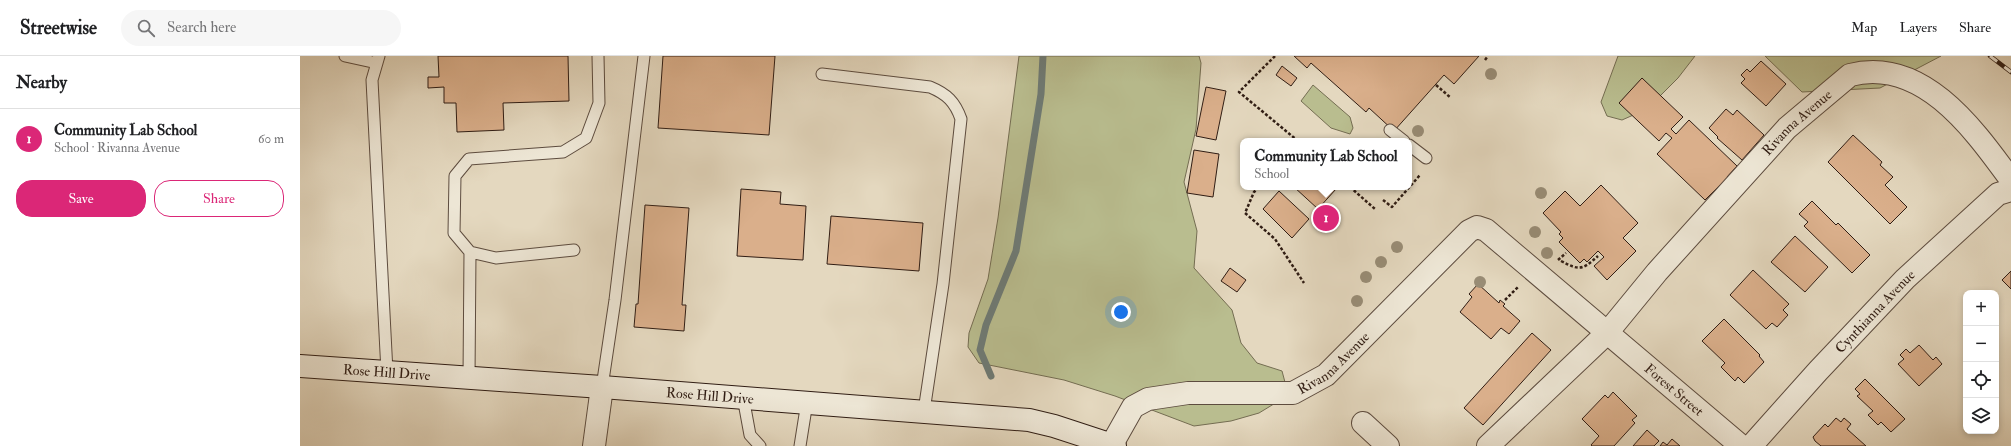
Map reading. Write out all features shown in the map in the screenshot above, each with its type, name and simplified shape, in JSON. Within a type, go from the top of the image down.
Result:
[{"type":"street","name":"Rivanna Avenue","points":[[1607,333],[1657,272],[1787,128],[1850,75],[1860,70],[1878,66],[1893,68],[1914,75],[1938,90],[1959,109],[2011,180]]},
{"type":"street","name":"Cynthianna Avenue","points":[[1751,446],[1818,371],[1905,280],[1998,194],[2011,190]]},
{"type":"street","name":"Rivanna Avenue","points":[[1113,446],[1133,407],[1148,399],[1188,393],[1293,393],[1326,375],[1469,231],[1477,227],[1486,230]]},
{"type":"street","name":"Forest Street","points":[[1486,230],[1741,446]]},
{"type":"street","points":[[1488,446],[1607,333]]},
{"type":"street","name":"Rose Hill Drive","points":[[300,366],[743,397],[1029,420],[1054,426],[1113,446]]},
{"type":"street","points":[[594,446],[602,387]]},
{"type":"street","points":[[1363,423],[1388,446]]},
{"type":"lane","points":[[345,56],[378,59],[372,80],[387,372]]},
{"type":"lane","points":[[574,250],[496,258],[470,252],[454,233],[455,176],[470,159],[563,152],[586,138],[599,103],[598,56]]},
{"type":"lane","points":[[602,387],[615,300],[644,56]]},
{"type":"lane","points":[[822,74],[930,87],[944,92],[956,105],[961,119],[943,284],[924,411]]},
{"type":"lane","points":[[1390,130],[1400,138]]},
{"type":"lane","points":[[1412,147],[1426,158]]},
{"type":"lane","points":[[469,378],[470,252]]},
{"type":"lane","points":[[743,397],[750,435],[760,446]]},
{"type":"lane","points":[[800,446],[807,402]]},
{"type":"path","points":[[1275,56],[1239,92],[1294,138]]},
{"type":"path","points":[[1485,60],[1488,56]]},
{"type":"path","points":[[1436,85],[1451,98]]},
{"type":"path","points":[[1412,184],[1423,172]]},
{"type":"path","points":[[1256,190],[1245,213],[1275,239],[1304,283]]},
{"type":"path","points":[[1354,190],[1375,208]]},
{"type":"path","points":[[1383,200],[1392,207],[1407,190]]},
{"type":"path","points":[[1558,260],[1578,269],[1586,266],[1598,256]]},
{"type":"path","points":[[1505,300],[1524,280]]},
{"type":"green space","points":[[1019,56],[1199,56],[1201,63],[1196,129],[1184,182],[1197,231],[1194,268],[1232,310],[1241,343],[1257,363],[1282,371],[1286,386],[1282,399],[1259,413],[1231,421],[1194,426],[1115,396],[1064,380],[979,363],[968,347],[969,333],[988,279],[998,218]]},
{"type":"green space","points":[[1618,56],[1695,56],[1678,78],[1647,109],[1622,120],[1607,116],[1601,102]]},
{"type":"green space","points":[[1765,56],[1941,56],[1880,88],[1802,92]]},
{"type":"green space","points":[[1313,85],[1350,117],[1353,128],[1350,134],[1331,128],[1301,101]]},
{"type":"building","points":[[438,56],[568,56],[569,101],[503,103],[504,130],[457,132],[456,103],[444,103],[444,87],[428,88],[428,77],[439,77]]},
{"type":"building","points":[[663,56],[775,56],[769,135],[658,128]]},
{"type":"building","points":[[1294,56],[1479,56],[1454,84],[1444,75],[1394,131],[1369,108],[1366,112],[1311,63],[1307,68]]},
{"type":"building","points":[[1761,61],[1786,84],[1766,106],[1741,83],[1745,79],[1741,75],[1747,69],[1750,72]]},
{"type":"building","points":[[1282,66],[1297,78],[1291,86],[1276,75]]},
{"type":"building","points":[[1642,78],[1683,117],[1671,129],[1676,134],[1689,120],[1737,166],[1727,177],[1731,180],[1723,188],[1720,185],[1705,200],[1657,154],[1672,138],[1666,133],[1659,141],[1619,103]]},
{"type":"building","points":[[1206,87],[1226,91],[1216,140],[1196,136]]},
{"type":"building","points":[[1726,109],[1733,115],[1737,110],[1764,135],[1742,160],[1717,138],[1718,137],[1709,128]]},
{"type":"building","points":[[1853,135],[1882,162],[1880,165],[1893,177],[1885,185],[1907,207],[1890,224],[1828,162]]},
{"type":"building","points":[[1194,150],[1219,154],[1213,197],[1187,193]]},
{"type":"building","points":[[1601,185],[1638,223],[1623,238],[1636,251],[1607,280],[1594,266],[1604,257],[1598,251],[1587,262],[1584,259],[1580,263],[1559,242],[1563,238],[1559,234],[1561,232],[1543,213],[1565,191],[1580,206]]},
{"type":"building","points":[[741,189],[781,192],[780,204],[806,206],[803,260],[737,256]]},
{"type":"building","points":[[1297,190],[1335,190],[1318,209]]},
{"type":"building","points":[[1279,191],[1309,219],[1292,238],[1263,209]]},
{"type":"building","points":[[1812,201],[1836,225],[1838,223],[1870,255],[1852,273],[1804,226],[1808,222],[1799,214]]},
{"type":"building","points":[[645,205],[689,208],[682,305],[686,305],[684,331],[634,327],[636,304],[638,304]]},
{"type":"building","points":[[831,216],[923,223],[919,271],[827,264]]},
{"type":"building","points":[[1795,236],[1828,267],[1805,292],[1771,262]]},
{"type":"building","points":[[1230,268],[1246,280],[1237,292],[1221,281]]},
{"type":"building","points":[[1753,270],[1789,304],[1783,310],[1788,315],[1777,327],[1772,323],[1766,329],[1730,295]]},
{"type":"building","points":[[2011,271],[2011,289],[2002,280]]},
{"type":"building","points":[[1478,284],[1499,303],[1500,300],[1505,304],[1503,306],[1520,321],[1509,334],[1501,328],[1491,339],[1460,312],[1472,297],[1469,294]]},
{"type":"building","points":[[1724,319],[1760,355],[1759,356],[1764,362],[1744,383],[1738,377],[1735,381],[1721,367],[1725,363],[1702,341]]},
{"type":"building","points":[[1532,333],[1551,350],[1483,425],[1464,408]]},
{"type":"building","points":[[1919,345],[1933,360],[1936,357],[1942,364],[1919,386],[1898,364],[1904,359],[1900,355],[1906,349],[1910,353]]},
{"type":"building","points":[[1865,379],[1905,419],[1891,432],[1881,422],[1878,425],[1868,415],[1873,411],[1857,396],[1860,394],[1855,389]]},
{"type":"building","points":[[1613,392],[1637,416],[1632,420],[1635,423],[1614,446],[1592,446],[1591,445],[1599,436],[1582,419],[1605,395],[1608,398]]},
{"type":"building","points":[[1836,418],[1841,422],[1844,418],[1851,424],[1847,429],[1866,446],[1821,446],[1815,441],[1813,437],[1825,424],[1828,427]]},
{"type":"building","points":[[1647,430],[1659,441],[1654,446],[1633,446]]},
{"type":"building","points":[[1672,439],[1680,446],[1660,446],[1663,442],[1667,445]]},
{"type":"waterway","points":[[991,376],[980,350],[986,325],[1016,251],[1041,94],[1043,56]]},
{"type":"railway","points":[[1990,56],[2011,72]]},
{"type":"place","name":"Community Lab School","points":[[1326,218]]}]
